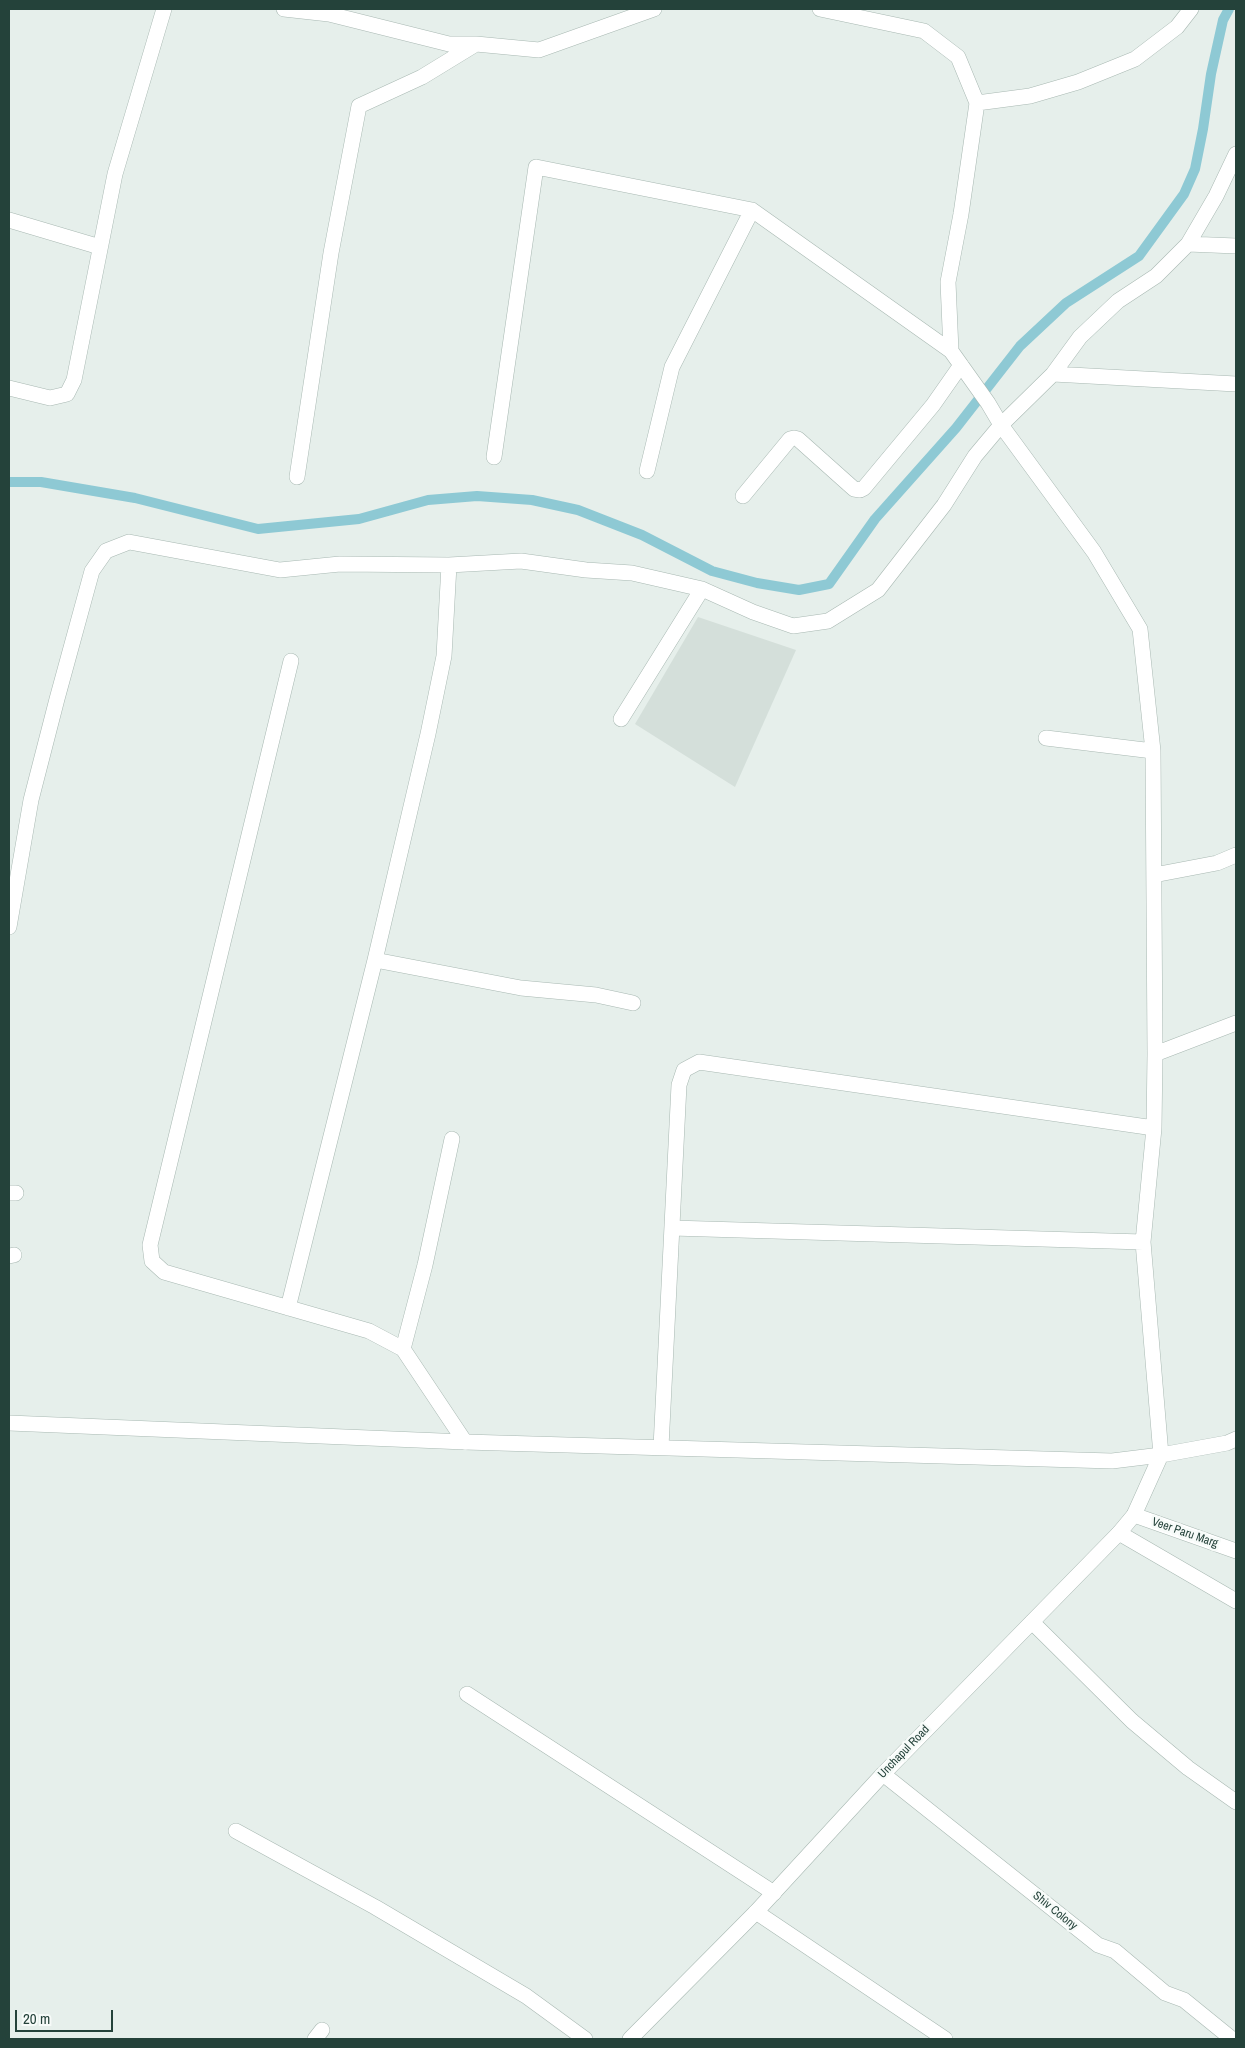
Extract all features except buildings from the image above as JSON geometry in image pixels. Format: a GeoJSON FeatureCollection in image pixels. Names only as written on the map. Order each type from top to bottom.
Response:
{"type":"FeatureCollection","features":[{"type":"Feature","properties":{"kind":"street"},"geometry":{"type":"LineString","coordinates":[[9,388],[50,398],[67,394],[74,380],[115,174],[164,9]]}},
{"type":"Feature","properties":{"kind":"street"},"geometry":{"type":"LineString","coordinates":[[284,9],[354,15],[449,44],[476,44],[539,50],[654,9]]}},
{"type":"Feature","properties":{"kind":"street"},"geometry":{"type":"LineString","coordinates":[[820,9],[924,31],[958,57],[977,103],[961,214],[948,282],[951,351]]}},
{"type":"Feature","properties":{"kind":"street"},"geometry":{"type":"LineString","coordinates":[[977,103],[1030,96],[1078,82],[1135,59],[1177,27],[1192,9]]}},
{"type":"Feature","properties":{"kind":"street"},"geometry":{"type":"LineString","coordinates":[[297,477],[331,253],[359,106],[422,77],[476,44]]}},
{"type":"Feature","properties":{"kind":"street"},"geometry":{"type":"LineString","coordinates":[[9,927],[31,800],[57,698],[92,571],[106,550],[129,542],[280,570],[340,564],[449,565],[521,561],[586,570],[632,573],[702,588],[753,612],[793,626],[828,621],[878,590],[944,505],[976,456],[1001,425],[1053,374],[1080,337],[1118,301],[1156,276],[1188,244],[1216,196],[1236,154]]}},
{"type":"Feature","properties":{"kind":"street"},"geometry":{"type":"LineString","coordinates":[[494,458],[536,166],[752,210],[951,351],[988,403],[1001,425],[1094,552],[1140,629],[1153,751],[1154,1128],[1143,1242],[1160,1454]]}},
{"type":"Feature","properties":{"kind":"street"},"geometry":{"type":"LineString","coordinates":[[647,471],[672,367],[752,210]]}},
{"type":"Feature","properties":{"kind":"street"},"geometry":{"type":"LineString","coordinates":[[9,220],[100,247]]}},
{"type":"Feature","properties":{"kind":"street"},"geometry":{"type":"LineString","coordinates":[[1188,244],[1236,246]]}},
{"type":"Feature","properties":{"kind":"street"},"geometry":{"type":"LineString","coordinates":[[743,496],[790,440],[794,438],[798,438],[854,489],[860,490],[864,488],[933,405],[961,365]]}},
{"type":"Feature","properties":{"kind":"street"},"geometry":{"type":"LineString","coordinates":[[1053,374],[1236,384]]}},
{"type":"Feature","properties":{"kind":"street"},"geometry":{"type":"LineString","coordinates":[[288,1308],[375,960],[428,734],[444,656],[449,565]]}},
{"type":"Feature","properties":{"kind":"street"},"geometry":{"type":"LineString","coordinates":[[621,719],[702,588]]}},
{"type":"Feature","properties":{"kind":"street"},"geometry":{"type":"LineString","coordinates":[[291,661],[150,1244],[152,1261],[164,1272],[369,1332],[403,1349],[465,1442]]}},
{"type":"Feature","properties":{"kind":"street"},"geometry":{"type":"LineString","coordinates":[[1046,738],[1153,751]]}},
{"type":"Feature","properties":{"kind":"street"},"geometry":{"type":"LineString","coordinates":[[1154,875],[1217,863],[1236,855]]}},
{"type":"Feature","properties":{"kind":"street"},"geometry":{"type":"LineString","coordinates":[[375,960],[521,988],[596,994],[633,1003]]}},
{"type":"Feature","properties":{"kind":"street"},"geometry":{"type":"LineString","coordinates":[[1155,1054],[1236,1022]]}},
{"type":"Feature","properties":{"kind":"street"},"geometry":{"type":"LineString","coordinates":[[661,1447],[679,1086],[684,1070],[699,1062],[1154,1128]]}},
{"type":"Feature","properties":{"kind":"street"},"geometry":{"type":"LineString","coordinates":[[403,1349],[425,1265],[452,1139]]}},
{"type":"Feature","properties":{"kind":"street"},"geometry":{"type":"LineString","coordinates":[[672,1228],[1143,1242]]}},
{"type":"Feature","properties":{"kind":"street"},"geometry":{"type":"LineString","coordinates":[[9,1423],[465,1442],[1112,1461],[1236,1439]]}},
{"type":"Feature","properties":{"kind":"street","name":"Unchapul Road"},"geometry":{"type":"LineString","coordinates":[[630,2039],[756,1912],[883,1774],[1119,1534],[1134,1515],[1160,1454]]}},
{"type":"Feature","properties":{"kind":"street","name":"Veer Paru Marg"},"geometry":{"type":"LineString","coordinates":[[1134,1515],[1236,1551]]}},
{"type":"Feature","properties":{"kind":"street"},"geometry":{"type":"LineString","coordinates":[[1119,1534],[1236,1601]]}},
{"type":"Feature","properties":{"kind":"street"},"geometry":{"type":"LineString","coordinates":[[1032,1622],[1132,1721],[1188,1768],[1236,1802]]}},
{"type":"Feature","properties":{"kind":"street"},"geometry":{"type":"LineString","coordinates":[[467,1694],[774,1893]]}},
{"type":"Feature","properties":{"kind":"street","name":"Shiv Colony"},"geometry":{"type":"LineString","coordinates":[[883,1774],[1098,1945],[1115,1951],[1165,1992],[1184,2000],[1232,2039]]}},
{"type":"Feature","properties":{"kind":"street"},"geometry":{"type":"LineString","coordinates":[[236,1831],[375,1907],[526,1996],[585,2039]]}},
{"type":"Feature","properties":{"kind":"street"},"geometry":{"type":"LineString","coordinates":[[756,1912],[945,2039]]}},
{"type":"Feature","properties":{"kind":"shaded area"},"geometry":{"type":"Polygon","coordinates":[[[698,617],[796,650],[735,787],[635,724],[698,617]]]}},
{"type":"Feature","properties":{"kind":"waterway"},"geometry":{"type":"LineString","coordinates":[[9,482],[41,482],[135,498],[258,529],[359,519],[428,500],[477,496],[532,500],[578,510],[642,535],[712,571],[757,583],[799,590],[829,584],[875,519],[956,428],[1020,346],[1066,303],[1139,256],[1184,194],[1195,169],[1211,74],[1223,20],[1229,9]]}}]}
